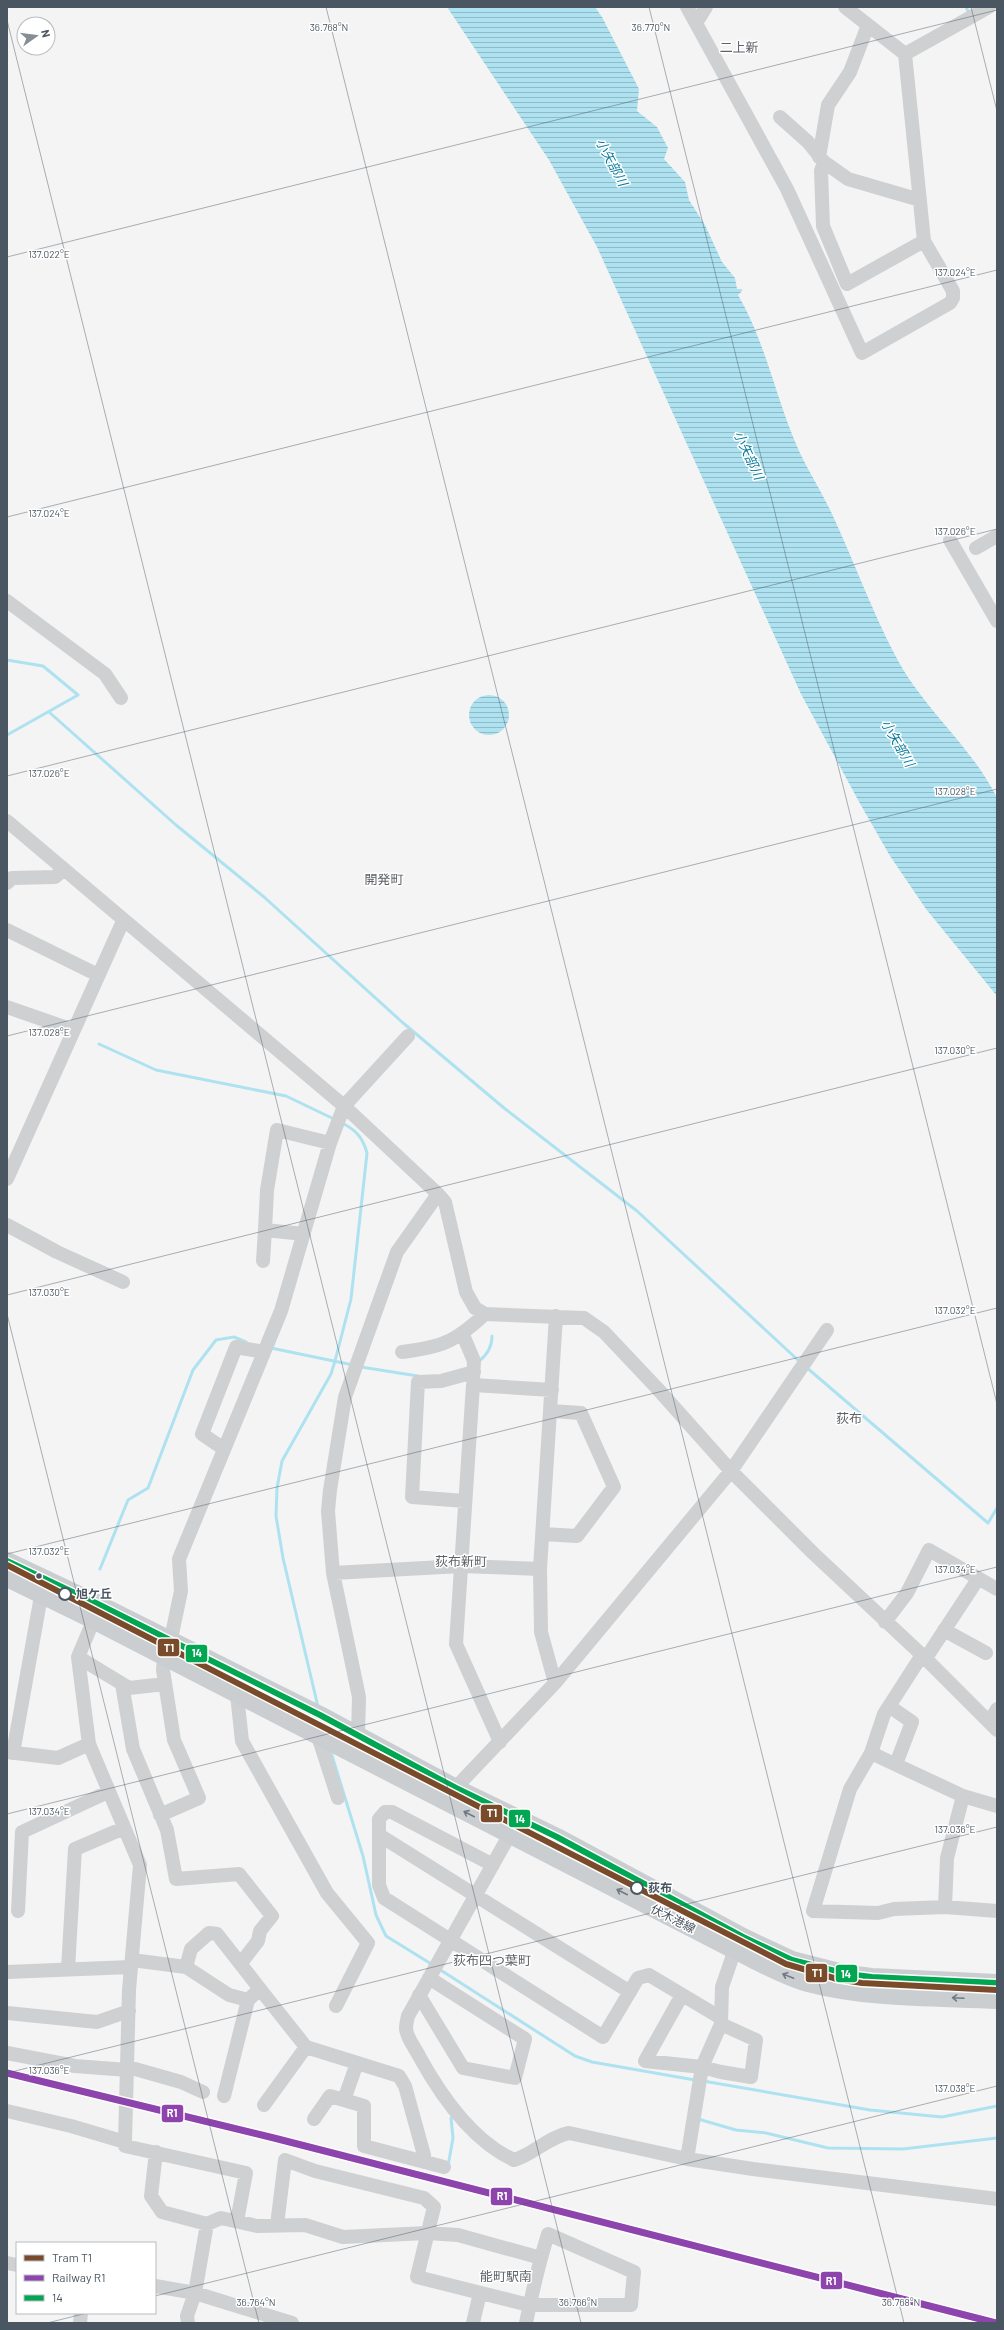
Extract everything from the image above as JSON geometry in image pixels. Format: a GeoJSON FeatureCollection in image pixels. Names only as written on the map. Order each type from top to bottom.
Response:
{"type":"FeatureCollection","features":[{"type":"Feature","properties":{"kind":"main road","name":"伏木港線"},"geometry":{"type":"LineString","coordinates":[[7,1561],[166,1649],[358,1735],[510,1834],[739,1944],[792,1960],[847,1974],[872,1977],[997,1983]]}},
{"type":"Feature","properties":{"kind":"main road","name":"伏木港線"},"geometry":{"type":"LineString","coordinates":[[7,1578],[41,1596],[97,1612]]}},
{"type":"Feature","properties":{"kind":"main road","name":"伏木港線"},"geometry":{"type":"LineString","coordinates":[[166,1649],[237,1695],[318,1736],[451,1795],[557,1837],[739,1944],[789,1976],[817,1985],[850,1992],[997,2000]]}},
{"type":"Feature","properties":{"kind":"street"},"geometry":{"type":"LineString","coordinates":[[687,7],[787,189],[862,353],[950,303],[953,298],[953,291],[924,241],[905,54],[845,7]]}},
{"type":"Feature","properties":{"kind":"street"},"geometry":{"type":"LineString","coordinates":[[696,23],[706,7]]}},
{"type":"Feature","properties":{"kind":"street"},"geometry":{"type":"LineString","coordinates":[[905,54],[989,7]]}},
{"type":"Feature","properties":{"kind":"street"},"geometry":{"type":"LineString","coordinates":[[868,25],[850,72],[828,105],[821,160],[823,226],[847,284],[924,241]]}},
{"type":"Feature","properties":{"kind":"street"},"geometry":{"type":"LineString","coordinates":[[780,117],[808,142],[821,160],[848,179],[920,200]]}},
{"type":"Feature","properties":{"kind":"street"},"geometry":{"type":"LineString","coordinates":[[976,548],[997,536]]}},
{"type":"Feature","properties":{"kind":"street"},"geometry":{"type":"LineString","coordinates":[[950,540],[997,621]]}},
{"type":"Feature","properties":{"kind":"street"},"geometry":{"type":"LineString","coordinates":[[7,600],[105,674],[121,698]]}},
{"type":"Feature","properties":{"kind":"street"},"geometry":{"type":"LineString","coordinates":[[7,821],[344,1106],[438,1194],[445,1202],[449,1213],[466,1292],[475,1308],[485,1314],[584,1318],[604,1332],[656,1387],[731,1471],[885,1622],[924,1656],[994,1726]]}},
{"type":"Feature","properties":{"kind":"street"},"geometry":{"type":"LineString","coordinates":[[9,880],[55,877],[64,869]]}},
{"type":"Feature","properties":{"kind":"street"},"geometry":{"type":"LineString","coordinates":[[7,1179],[12,1154],[73,1030],[124,921]]}},
{"type":"Feature","properties":{"kind":"street"},"geometry":{"type":"LineString","coordinates":[[7,930],[98,975]]}},
{"type":"Feature","properties":{"kind":"street"},"geometry":{"type":"LineString","coordinates":[[7,1007],[73,1030]]}},
{"type":"Feature","properties":{"kind":"street"},"geometry":{"type":"LineString","coordinates":[[160,1815],[199,1798],[174,1740],[164,1684],[166,1649],[181,1591],[179,1559],[281,1311],[330,1143],[344,1106],[408,1036]]}},
{"type":"Feature","properties":{"kind":"street"},"geometry":{"type":"LineString","coordinates":[[263,1261],[267,1190],[277,1130],[330,1143]]}},
{"type":"Feature","properties":{"kind":"street"},"geometry":{"type":"LineString","coordinates":[[358,1735],[359,1697],[333,1573],[328,1511],[346,1397],[397,1252],[438,1194]]}},
{"type":"Feature","properties":{"kind":"street"},"geometry":{"type":"LineString","coordinates":[[7,1225],[57,1252],[123,1282]]}},
{"type":"Feature","properties":{"kind":"street"},"geometry":{"type":"LineString","coordinates":[[265,1230],[304,1234]]}},
{"type":"Feature","properties":{"kind":"street"},"geometry":{"type":"LineString","coordinates":[[402,1352],[435,1348],[463,1335],[485,1314]]}},
{"type":"Feature","properties":{"kind":"street"},"geometry":{"type":"LineString","coordinates":[[555,1683],[541,1632],[540,1569],[556,1316]]}},
{"type":"Feature","properties":{"kind":"street"},"geometry":{"type":"LineString","coordinates":[[451,1795],[555,1683],[731,1471],[827,1330]]}},
{"type":"Feature","properties":{"kind":"street"},"geometry":{"type":"LineString","coordinates":[[463,1335],[474,1361],[456,1644],[500,1742]]}},
{"type":"Feature","properties":{"kind":"street"},"geometry":{"type":"LineString","coordinates":[[224,1449],[202,1434],[236,1346],[264,1352]]}},
{"type":"Feature","properties":{"kind":"street"},"geometry":{"type":"LineString","coordinates":[[465,1501],[412,1497],[418,1382],[473,1379],[552,1390]]}},
{"type":"Feature","properties":{"kind":"street"},"geometry":{"type":"LineString","coordinates":[[543,1534],[577,1536],[614,1487],[581,1413],[551,1411]]}},
{"type":"Feature","properties":{"kind":"street"},"geometry":{"type":"LineString","coordinates":[[885,1622],[907,1593],[929,1550],[997,1589]]}},
{"type":"Feature","properties":{"kind":"street"},"geometry":{"type":"LineString","coordinates":[[333,1573],[461,1566],[540,1569]]}},
{"type":"Feature","properties":{"kind":"street"},"geometry":{"type":"LineString","coordinates":[[978,1579],[944,1630],[884,1714],[871,1753],[850,1789],[813,1911],[878,1912],[894,1909],[946,1907],[997,1911]]}},
{"type":"Feature","properties":{"kind":"street"},"geometry":{"type":"LineString","coordinates":[[41,1596],[10,1753],[58,1758],[89,1744]]}},
{"type":"Feature","properties":{"kind":"street"},"geometry":{"type":"LineString","coordinates":[[7,2111],[71,2126],[125,2142],[129,2011],[140,1865],[89,1744],[78,1657],[97,1612]]}},
{"type":"Feature","properties":{"kind":"street"},"geometry":{"type":"LineString","coordinates":[[944,1630],[986,1653]]}},
{"type":"Feature","properties":{"kind":"street"},"geometry":{"type":"LineString","coordinates":[[78,1657],[129,1688],[164,1684]]}},
{"type":"Feature","properties":{"kind":"street"},"geometry":{"type":"LineString","coordinates":[[122,1684],[133,1749],[167,1830],[176,1878],[239,1874],[272,1916],[260,1931],[258,1941],[241,1963]]}},
{"type":"Feature","properties":{"kind":"street"},"geometry":{"type":"LineString","coordinates":[[237,1695],[242,1741],[327,1893],[368,1943],[336,2006]]}},
{"type":"Feature","properties":{"kind":"street"},"geometry":{"type":"LineString","coordinates":[[889,1706],[912,1722],[896,1764]]}},
{"type":"Feature","properties":{"kind":"street"},"geometry":{"type":"LineString","coordinates":[[994,1726],[997,1709]]}},
{"type":"Feature","properties":{"kind":"street"},"geometry":{"type":"LineString","coordinates":[[318,1736],[338,1798]]}},
{"type":"Feature","properties":{"kind":"street"},"geometry":{"type":"LineString","coordinates":[[871,1753],[963,1796],[997,1806]]}},
{"type":"Feature","properties":{"kind":"street"},"geometry":{"type":"LineString","coordinates":[[18,1911],[13,1875],[22,1832],[108,1792]]}},
{"type":"Feature","properties":{"kind":"street"},"geometry":{"type":"LineString","coordinates":[[946,1907],[947,1858],[963,1796]]}},
{"type":"Feature","properties":{"kind":"street"},"geometry":{"type":"LineString","coordinates":[[493,1865],[392,1812],[385,1812],[379,1819],[379,1885],[384,1898],[603,2038],[638,1978],[649,1975],[682,1994],[721,2021],[756,2040],[751,2077],[702,2067],[645,2061],[682,1994]]}},
{"type":"Feature","properties":{"kind":"street"},"geometry":{"type":"LineString","coordinates":[[68,1969],[75,1849],[124,1828]]}},
{"type":"Feature","properties":{"kind":"street"},"geometry":{"type":"LineString","coordinates":[[510,1834],[419,1995],[408,2016],[406,2029],[434,2083],[474,2131],[504,2156],[514,2160],[523,2157],[557,2135],[569,2133],[687,2159],[753,2170],[997,2200]]}},
{"type":"Feature","properties":{"kind":"street"},"geometry":{"type":"LineString","coordinates":[[379,1835],[630,1992]]}},
{"type":"Feature","properties":{"kind":"street"},"geometry":{"type":"LineString","coordinates":[[186,1966],[191,1949],[209,1933],[217,1934],[306,2047],[400,2076],[406,2086],[424,2155],[424,2162]]}},
{"type":"Feature","properties":{"kind":"street"},"geometry":{"type":"LineString","coordinates":[[687,2159],[702,2067],[721,2021],[722,1987],[739,1944]]}},
{"type":"Feature","properties":{"kind":"street"},"geometry":{"type":"LineString","coordinates":[[7,1972],[68,1969],[132,1963],[186,1966],[229,1995],[248,2000]]}},
{"type":"Feature","properties":{"kind":"street"},"geometry":{"type":"LineString","coordinates":[[419,1995],[463,2068],[515,2078],[525,2039],[429,1978]]}},
{"type":"Feature","properties":{"kind":"street"},"geometry":{"type":"LineString","coordinates":[[224,2096],[248,2000],[260,1989]]}},
{"type":"Feature","properties":{"kind":"street"},"geometry":{"type":"LineString","coordinates":[[7,2014],[97,2022],[129,2011]]}},
{"type":"Feature","properties":{"kind":"street"},"geometry":{"type":"LineString","coordinates":[[264,2105],[306,2047]]}},
{"type":"Feature","properties":{"kind":"street"},"geometry":{"type":"LineString","coordinates":[[7,2053],[75,2066],[128,2069],[181,2082],[203,2092]]}},
{"type":"Feature","properties":{"kind":"street"},"geometry":{"type":"LineString","coordinates":[[344,2100],[357,2063]]}},
{"type":"Feature","properties":{"kind":"street"},"geometry":{"type":"LineString","coordinates":[[314,2119],[330,2096],[364,2106],[364,2146],[444,2167]]}},
{"type":"Feature","properties":{"kind":"street"},"geometry":{"type":"LineString","coordinates":[[125,2146],[246,2173],[237,2221]]}},
{"type":"Feature","properties":{"kind":"street"},"geometry":{"type":"LineString","coordinates":[[156,2152],[151,2196],[162,2212],[207,2224],[221,2218],[257,2226],[305,2225],[343,2237],[427,2233],[458,2235],[541,2258]]}},
{"type":"Feature","properties":{"kind":"street"},"geometry":{"type":"LineString","coordinates":[[277,2225],[285,2160],[315,2171],[424,2198],[434,2207],[417,2277],[529,2305],[631,2305],[634,2272],[548,2234],[529,2305],[526,2323]]}},
{"type":"Feature","properties":{"kind":"street"},"geometry":{"type":"LineString","coordinates":[[188,2323],[187,2316],[195,2293],[207,2224]]}},
{"type":"Feature","properties":{"kind":"street"},"geometry":{"type":"LineString","coordinates":[[156,2286],[195,2293],[292,2323]]}},
{"type":"Feature","properties":{"kind":"street"},"geometry":{"type":"LineString","coordinates":[[473,2323],[480,2293]]}},
{"type":"Feature","properties":{"kind":"water","name":"小矢部川"},"geometry":{"type":"Polygon","coordinates":[[[447,7],[595,7],[602,17],[639,89],[637,111],[657,127],[668,148],[664,159],[685,182],[689,200],[705,225],[722,262],[735,278],[737,289],[742,289],[738,295],[756,331],[796,444],[832,514],[878,620],[895,655],[906,674],[932,710],[974,761],[997,798],[997,996],[926,909],[890,856],[858,800],[801,694],[597,247],[549,160],[447,7]]]}},
{"type":"Feature","properties":{"kind":"water"},"geometry":{"type":"Polygon","coordinates":[[[489,695],[503,701],[509,715],[503,729],[489,735],[475,729],[469,715],[475,701],[489,695]]]}},
{"type":"Feature","properties":{"kind":"waterway"},"geometry":{"type":"LineString","coordinates":[[966,7],[968,11]]}},
{"type":"Feature","properties":{"kind":"waterway"},"geometry":{"type":"LineString","coordinates":[[7,660],[43,666],[78,695],[7,735]]}},
{"type":"Feature","properties":{"kind":"waterway"},"geometry":{"type":"LineString","coordinates":[[49,712],[176,825],[264,897],[402,1022],[504,1108],[637,1211],[800,1362]]}},
{"type":"Feature","properties":{"kind":"waterway"},"geometry":{"type":"LineString","coordinates":[[99,1044],[156,1070],[286,1096],[336,1120]]}},
{"type":"Feature","properties":{"kind":"waterway"},"geometry":{"type":"LineString","coordinates":[[318,1707],[283,1558],[276,1516],[277,1488],[282,1461],[331,1374],[351,1299],[367,1153],[358,1135],[342,1123]]}},
{"type":"Feature","properties":{"kind":"waterway"},"geometry":{"type":"LineString","coordinates":[[479,1361],[488,1350],[492,1336]]}},
{"type":"Feature","properties":{"kind":"waterway"},"geometry":{"type":"LineString","coordinates":[[100,1569],[128,1500],[148,1488],[193,1370],[216,1340],[234,1337],[246,1342]]}},
{"type":"Feature","properties":{"kind":"waterway"},"geometry":{"type":"LineString","coordinates":[[271,1348],[353,1365]]}},
{"type":"Feature","properties":{"kind":"waterway"},"geometry":{"type":"LineString","coordinates":[[361,1367],[418,1376]]}},
{"type":"Feature","properties":{"kind":"waterway"},"geometry":{"type":"LineString","coordinates":[[806,1367],[988,1523],[997,1508]]}},
{"type":"Feature","properties":{"kind":"waterway"},"geometry":{"type":"LineString","coordinates":[[330,1749],[363,1856],[376,1915],[386,1936],[433,1965]]}},
{"type":"Feature","properties":{"kind":"waterway"},"geometry":{"type":"LineString","coordinates":[[439,1969],[575,2056],[592,2062],[695,2080]]}},
{"type":"Feature","properties":{"kind":"waterway"},"geometry":{"type":"LineString","coordinates":[[703,2081],[870,2110],[942,2117],[997,2106]]}},
{"type":"Feature","properties":{"kind":"waterway"},"geometry":{"type":"LineString","coordinates":[[448,2166],[453,2138],[451,2118]]}},
{"type":"Feature","properties":{"kind":"waterway"},"geometry":{"type":"LineString","coordinates":[[698,2119],[736,2130],[766,2133],[828,2148],[903,2149],[997,2138]]}},
{"type":"Feature","properties":{"kind":"tram line"},"geometry":{"type":"LineString","coordinates":[[7,1565],[786,1964],[837,1979],[862,1983],[997,1990]]}},
{"type":"Feature","properties":{"kind":"tram line","name":"T1"},"geometry":{"type":"LineString","coordinates":[[7,1565],[786,1964],[837,1979],[862,1983],[997,1990]]}},
{"type":"Feature","properties":{"kind":"rail line","name":"R1"},"geometry":{"type":"LineString","coordinates":[[7,2073],[274,2138],[996,2323]]}},
{"type":"Feature","properties":{"kind":"transit line","name":"14"},"geometry":{"type":"LineString","coordinates":[[7,1561],[100,1605],[320,1715],[456,1788],[557,1837],[743,1937],[792,1960],[847,1974],[872,1977],[997,1983]]}},
{"type":"Feature","properties":{"kind":"place","name":"旭ケ丘"},"geometry":{"type":"Point","coordinates":[65,1594]}},
{"type":"Feature","properties":{"kind":"place","name":"荻布"},"geometry":{"type":"Point","coordinates":[637,1888]}},
{"type":"Feature","properties":{"kind":"district","name":"二上新"},"geometry":{"type":"Point","coordinates":[739,47]}},
{"type":"Feature","properties":{"kind":"district","name":"開発町"},"geometry":{"type":"Point","coordinates":[384,879]}},
{"type":"Feature","properties":{"kind":"district","name":"荻布"},"geometry":{"type":"Point","coordinates":[849,1418]}},
{"type":"Feature","properties":{"kind":"district","name":"荻布新町"},"geometry":{"type":"Point","coordinates":[461,1561]}},
{"type":"Feature","properties":{"kind":"district","name":"荻布四つ葉町"},"geometry":{"type":"Point","coordinates":[492,1960]}},
{"type":"Feature","properties":{"kind":"district","name":"能町駅南"},"geometry":{"type":"Point","coordinates":[506,2276]}}]}
